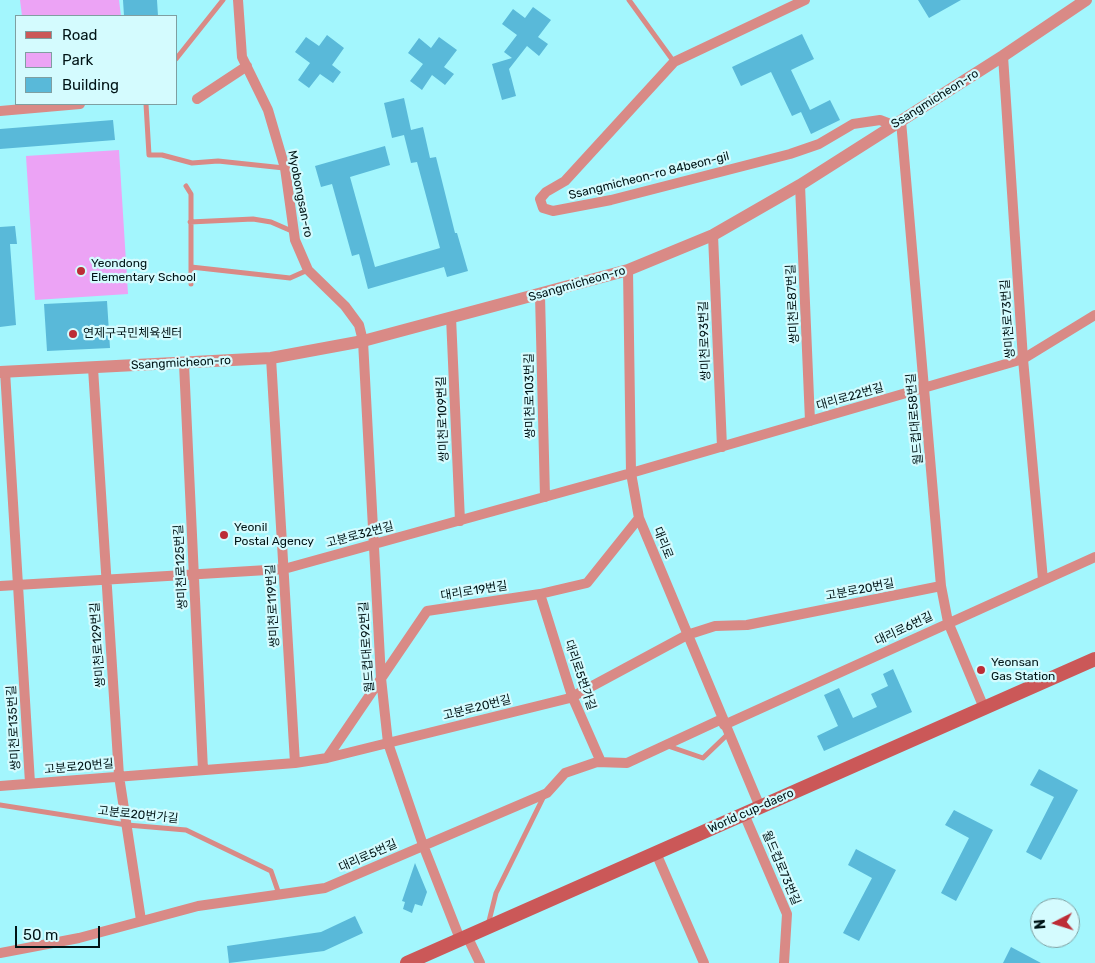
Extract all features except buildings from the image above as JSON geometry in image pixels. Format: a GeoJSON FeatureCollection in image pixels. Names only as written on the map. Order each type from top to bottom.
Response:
{"type":"FeatureCollection","features":[{"type":"Feature","properties":{"kind":"main road","name":"World cup-daero"},"geometry":{"type":"LineString","coordinates":[[407,963],[1095,659]]}},
{"type":"Feature","properties":{"kind":"street","name":"Myobongsan-ro"},"geometry":{"type":"LineString","coordinates":[[238,0],[242,57],[268,110],[285,168],[294,233],[308,270],[345,306],[359,325],[363,340]]}},
{"type":"Feature","properties":{"kind":"street","name":"Ssangmicheon-ro 84beon-gil"},"geometry":{"type":"LineString","coordinates":[[805,0],[674,62],[565,181],[546,192],[540,199],[543,208],[552,211],[611,200],[790,154],[818,144],[853,124],[880,120],[897,123]]}},
{"type":"Feature","properties":{"kind":"street","name":"Ssangmicheon-ro"},"geometry":{"type":"LineString","coordinates":[[3,371],[184,364],[272,358],[363,340],[540,295],[628,270],[714,235],[800,185],[1003,56],[1086,0]]}},
{"type":"Feature","properties":{"kind":"street","name":"쌍미천로73번길"},"geometry":{"type":"LineString","coordinates":[[1003,56],[1023,359],[1043,580]]}},
{"type":"Feature","properties":{"kind":"street"},"geometry":{"type":"LineString","coordinates":[[198,98],[246,66]]}},
{"type":"Feature","properties":{"kind":"street"},"geometry":{"type":"LineString","coordinates":[[0,111],[69,105]]}},
{"type":"Feature","properties":{"kind":"street","name":"월드컵대로58번길"},"geometry":{"type":"LineString","coordinates":[[897,123],[925,388],[942,586],[948,622],[984,708]]}},
{"type":"Feature","properties":{"kind":"street","name":"쌍미천로87번길"},"geometry":{"type":"LineString","coordinates":[[800,185],[810,421]]}},
{"type":"Feature","properties":{"kind":"street","name":"쌍미천로93번길"},"geometry":{"type":"LineString","coordinates":[[714,235],[722,447]]}},
{"type":"Feature","properties":{"kind":"street","name":"대리로"},"geometry":{"type":"LineString","coordinates":[[628,270],[631,473],[639,518],[760,807]]}},
{"type":"Feature","properties":{"kind":"street","name":"쌍미천로103번길"},"geometry":{"type":"LineString","coordinates":[[540,295],[545,497]]}},
{"type":"Feature","properties":{"kind":"street","name":"대리로22번길"},"geometry":{"type":"LineString","coordinates":[[631,473],[1023,359],[1095,315]]}},
{"type":"Feature","properties":{"kind":"street","name":"쌍미천로109번길"},"geometry":{"type":"LineString","coordinates":[[451,317],[460,521]]}},
{"type":"Feature","properties":{"kind":"street","name":"월드컵대로92번길"},"geometry":{"type":"LineString","coordinates":[[363,340],[380,678],[388,743],[423,845],[464,938],[480,963]]}},
{"type":"Feature","properties":{"kind":"street","name":"쌍미천로119번길"},"geometry":{"type":"LineString","coordinates":[[272,358],[295,763]]}},
{"type":"Feature","properties":{"kind":"street","name":"쌍미천로125번길"},"geometry":{"type":"LineString","coordinates":[[184,364],[203,770]]}},
{"type":"Feature","properties":{"kind":"street","name":"쌍미천로129번길"},"geometry":{"type":"LineString","coordinates":[[93,368],[119,776],[141,920]]}},
{"type":"Feature","properties":{"kind":"street","name":"쌍미천로135번길"},"geometry":{"type":"LineString","coordinates":[[3,371],[30,783]]}},
{"type":"Feature","properties":{"kind":"street","name":"고분로32번길"},"geometry":{"type":"LineString","coordinates":[[0,586],[194,576],[284,569],[631,473]]}},
{"type":"Feature","properties":{"kind":"street","name":"대리로19번길"},"geometry":{"type":"LineString","coordinates":[[327,758],[427,611],[540,594],[587,583],[639,518]]}},
{"type":"Feature","properties":{"kind":"street","name":"대리로6번길"},"geometry":{"type":"LineString","coordinates":[[725,726],[948,622],[1095,557]]}},
{"type":"Feature","properties":{"kind":"street","name":"고분로20번길"},"geometry":{"type":"LineString","coordinates":[[0,786],[295,763],[327,758],[572,696],[687,635],[715,626],[747,624],[942,586]]}},
{"type":"Feature","properties":{"kind":"street","name":"대리로5번가길"},"geometry":{"type":"LineString","coordinates":[[540,594],[572,696],[600,762]]}},
{"type":"Feature","properties":{"kind":"street","name":"대리로5번길"},"geometry":{"type":"LineString","coordinates":[[0,953],[80,938],[198,906],[324,888],[546,794],[565,773],[600,762],[627,763],[667,745],[725,726]]}},
{"type":"Feature","properties":{"kind":"street","name":"월드컵로73번길"},"geometry":{"type":"LineString","coordinates":[[744,814],[788,914],[784,963]]}},
{"type":"Feature","properties":{"kind":"street"},"geometry":{"type":"LineString","coordinates":[[656,853],[704,963]]}},
{"type":"Feature","properties":{"kind":"lane"},"geometry":{"type":"LineString","coordinates":[[178,56],[223,0]]}},
{"type":"Feature","properties":{"kind":"lane"},"geometry":{"type":"LineString","coordinates":[[629,0],[674,62]]}},
{"type":"Feature","properties":{"kind":"lane"},"geometry":{"type":"LineString","coordinates":[[146,105],[149,155],[162,155],[192,163],[218,161],[285,168]]}},
{"type":"Feature","properties":{"kind":"lane"},"geometry":{"type":"LineString","coordinates":[[186,186],[191,194],[191,284]]}},
{"type":"Feature","properties":{"kind":"lane"},"geometry":{"type":"LineString","coordinates":[[190,222],[253,219],[271,222],[294,233]]}},
{"type":"Feature","properties":{"kind":"lane"},"geometry":{"type":"LineString","coordinates":[[191,267],[290,278],[308,270]]}},
{"type":"Feature","properties":{"kind":"lane"},"geometry":{"type":"LineString","coordinates":[[667,745],[703,758],[725,726]]}},
{"type":"Feature","properties":{"kind":"lane"},"geometry":{"type":"LineString","coordinates":[[487,928],[496,893],[546,794]]}},
{"type":"Feature","properties":{"kind":"lane","name":"고분로20번가길"},"geometry":{"type":"LineString","coordinates":[[0,805],[127,825],[186,830],[271,871],[279,894]]}},
{"type":"Feature","properties":{"kind":"green space"},"geometry":{"type":"Polygon","coordinates":[[[20,0],[119,0],[121,15],[22,15],[20,0]]]}},
{"type":"Feature","properties":{"kind":"green space"},"geometry":{"type":"Polygon","coordinates":[[[119,150],[128,294],[35,300],[26,156],[119,150]]]}},
{"type":"Feature","properties":{"kind":"place","name":"Yeondong Elementary School"},"geometry":{"type":"Point","coordinates":[81,271]}},
{"type":"Feature","properties":{"kind":"place","name":"연제구국민체육센터"},"geometry":{"type":"Point","coordinates":[73,334]}},
{"type":"Feature","properties":{"kind":"place","name":"Yeonil Postal Agency"},"geometry":{"type":"Point","coordinates":[224,535]}},
{"type":"Feature","properties":{"kind":"place","name":"Yeonsan Gas Station"},"geometry":{"type":"Point","coordinates":[981,670]}}]}
